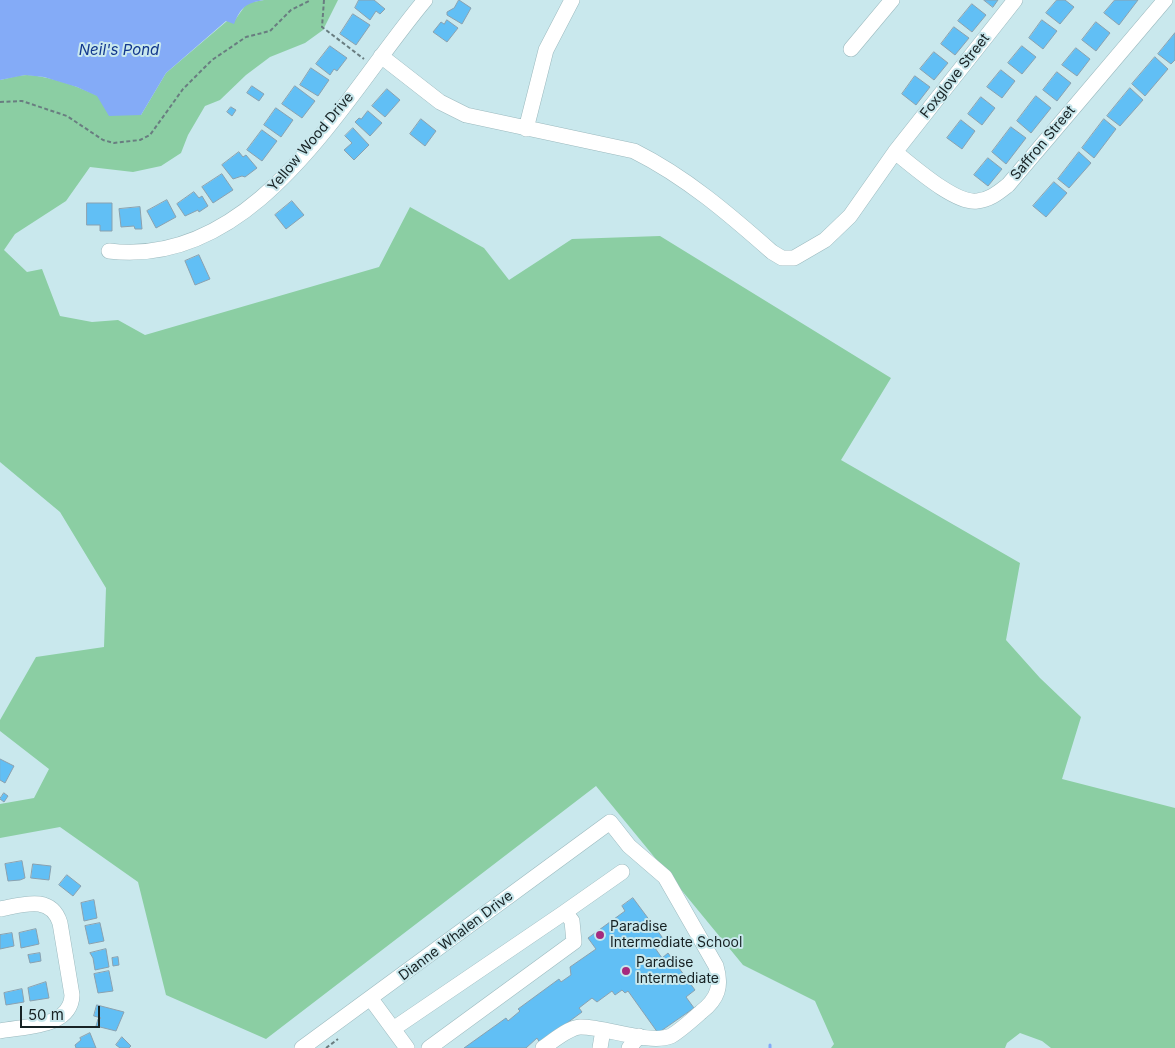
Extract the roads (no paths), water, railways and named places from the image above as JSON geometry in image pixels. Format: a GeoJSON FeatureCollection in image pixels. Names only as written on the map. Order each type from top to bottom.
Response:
{"type":"FeatureCollection","features":[{"type":"Feature","properties":{"kind":"street","name":"Yellow Wood Drive"},"geometry":{"type":"LineString","coordinates":[[108,251],[141,252],[183,243],[213,231],[243,214],[292,169],[424,0]]}},
{"type":"Feature","properties":{"kind":"street"},"geometry":{"type":"LineString","coordinates":[[526,129],[546,50],[572,0]]}},
{"type":"Feature","properties":{"kind":"street"},"geometry":{"type":"LineString","coordinates":[[851,48],[892,0]]}},
{"type":"Feature","properties":{"kind":"street","name":"Foxglove Street"},"geometry":{"type":"LineString","coordinates":[[378,61],[456,111],[476,118],[634,152],[658,163],[708,197],[772,252],[782,258],[794,258],[824,240],[850,216],[895,152],[1014,0]]}},
{"type":"Feature","properties":{"kind":"street","name":"Saffron Street"},"geometry":{"type":"LineString","coordinates":[[895,152],[961,200],[977,202],[993,196],[1008,185],[1165,0]]}},
{"type":"Feature","properties":{"kind":"street","name":"Dianne Whalen Drive"},"geometry":{"type":"LineString","coordinates":[[302,1048],[610,822],[629,846],[664,877],[716,966],[720,980],[719,988],[709,1005],[662,1042]]}},
{"type":"Feature","properties":{"kind":"street"},"geometry":{"type":"LineString","coordinates":[[371,999],[396,1041],[564,912],[622,872]]}},
{"type":"Feature","properties":{"kind":"street"},"geometry":{"type":"LineString","coordinates":[[0,909],[36,903],[47,906],[56,914],[60,923],[72,995],[71,1006],[58,1019],[0,1031]]}},
{"type":"Feature","properties":{"kind":"street"},"geometry":{"type":"LineString","coordinates":[[429,1048],[574,942],[572,921],[564,912]]}},
{"type":"Feature","properties":{"kind":"street"},"geometry":{"type":"LineString","coordinates":[[550,1046],[578,1027],[639,1036],[662,1042]]}},
{"type":"Feature","properties":{"kind":"street"},"geometry":{"type":"LineString","coordinates":[[600,1048],[603,1030]]}},
{"type":"Feature","properties":{"kind":"street"},"geometry":{"type":"LineString","coordinates":[[629,1048],[639,1036]]}},
{"type":"Feature","properties":{"kind":"water","name":"Neil's Pond"},"geometry":{"type":"Polygon","coordinates":[[[0,0],[264,0],[248,4],[239,13],[234,24],[226,21],[166,73],[141,115],[109,116],[97,96],[77,87],[44,77],[25,75],[0,80],[0,0]]]}},
{"type":"Feature","properties":{"kind":"place","name":"Paradise Intermediate School"},"geometry":{"type":"Point","coordinates":[600,935]}},
{"type":"Feature","properties":{"kind":"place","name":"Paradise Intermediate"},"geometry":{"type":"Point","coordinates":[626,971]}}]}
